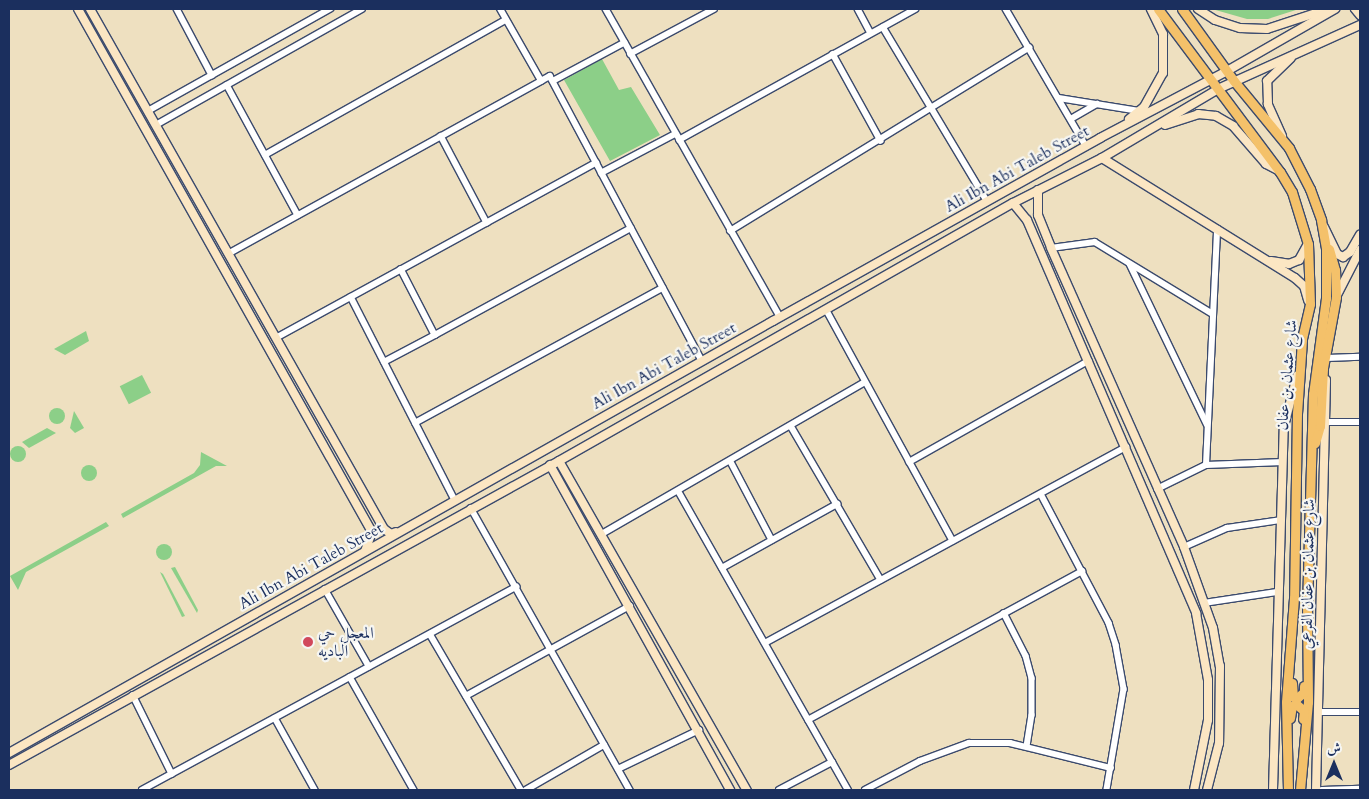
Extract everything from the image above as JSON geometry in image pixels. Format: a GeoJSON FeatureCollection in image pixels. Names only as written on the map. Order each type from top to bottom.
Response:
{"type":"FeatureCollection","features":[{"type":"Feature","properties":{"kind":"main road","name":"شارع عثمان بن عفان"},"geometry":{"type":"LineString","coordinates":[[1158,9],[1280,172],[1292,192],[1308,244],[1310,304],[1300,362],[1294,598],[1286,702],[1288,790]]}},
{"type":"Feature","properties":{"kind":"main road","name":"شارع عثمان بن عفان"},"geometry":{"type":"LineString","coordinates":[[1182,9],[1234,81],[1289,148],[1310,189],[1321,220],[1326,249],[1326,298],[1315,366],[1307,602],[1308,702],[1301,788]]}},
{"type":"Feature","properties":{"kind":"main road"},"geometry":{"type":"LineString","coordinates":[[1311,455],[1320,426],[1336,296],[1335,270],[1321,220]]}},
{"type":"Feature","properties":{"kind":"main road"},"geometry":{"type":"LineString","coordinates":[[1294,598],[1291,690],[1297,698],[1304,692],[1307,602]]}},
{"type":"Feature","properties":{"kind":"main road"},"geometry":{"type":"LineString","coordinates":[[1288,790],[1290,713],[1296,704],[1304,711],[1301,788]]}},
{"type":"Feature","properties":{"kind":"street"},"geometry":{"type":"LineString","coordinates":[[78,9],[372,532],[365,551]]}},
{"type":"Feature","properties":{"kind":"street"},"geometry":{"type":"LineString","coordinates":[[90,9],[384,529],[391,534],[400,531]]}},
{"type":"Feature","properties":{"kind":"street"},"geometry":{"type":"LineString","coordinates":[[177,9],[212,76]]}},
{"type":"Feature","properties":{"kind":"street"},"geometry":{"type":"LineString","coordinates":[[148,112],[330,9]]}},
{"type":"Feature","properties":{"kind":"street"},"geometry":{"type":"LineString","coordinates":[[156,125],[362,9]]}},
{"type":"Feature","properties":{"kind":"street"},"geometry":{"type":"LineString","coordinates":[[500,9],[540,81]]}},
{"type":"Feature","properties":{"kind":"street"},"geometry":{"type":"LineString","coordinates":[[606,9],[780,317]]}},
{"type":"Feature","properties":{"kind":"street"},"geometry":{"type":"LineString","coordinates":[[630,54],[714,9]]}},
{"type":"Feature","properties":{"kind":"street"},"geometry":{"type":"LineString","coordinates":[[858,9],[871,33]]}},
{"type":"Feature","properties":{"kind":"street"},"geometry":{"type":"LineString","coordinates":[[679,140],[915,9]]}},
{"type":"Feature","properties":{"kind":"street"},"geometry":{"type":"LineString","coordinates":[[1006,9],[1086,146]]}},
{"type":"Feature","properties":{"kind":"street"},"geometry":{"type":"LineString","coordinates":[[1116,129],[1139,111],[1155,89],[1163,73],[1166,54],[1163,34],[1151,9]]}},
{"type":"Feature","properties":{"kind":"street"},"geometry":{"type":"LineString","coordinates":[[1198,9],[1215,20],[1240,28],[1267,29],[1297,21],[1327,9]]}},
{"type":"Feature","properties":{"kind":"street","name":"Ali Ibn Abi Taleb Street"},"geometry":{"type":"LineString","coordinates":[[9,753],[780,317],[1116,129],[1211,80],[1335,9]]}},
{"type":"Feature","properties":{"kind":"street"},"geometry":{"type":"LineString","coordinates":[[1355,9],[1360,15]]}},
{"type":"Feature","properties":{"kind":"street"},"geometry":{"type":"LineString","coordinates":[[265,154],[506,20]]}},
{"type":"Feature","properties":{"kind":"street"},"geometry":{"type":"LineString","coordinates":[[1140,135],[1234,81],[1308,46],[1360,26]]}},
{"type":"Feature","properties":{"kind":"street"},"geometry":{"type":"LineString","coordinates":[[883,27],[930,110],[987,201]]}},
{"type":"Feature","properties":{"kind":"street"},"geometry":{"type":"LineString","coordinates":[[553,82],[624,43]]}},
{"type":"Feature","properties":{"kind":"street"},"geometry":{"type":"LineString","coordinates":[[1289,148],[1269,109],[1267,81],[1286,61],[1308,46]]}},
{"type":"Feature","properties":{"kind":"street"},"geometry":{"type":"LineString","coordinates":[[730,231],[881,141],[1029,48]]}},
{"type":"Feature","properties":{"kind":"street"},"geometry":{"type":"LineString","coordinates":[[833,54],[881,141]]}},
{"type":"Feature","properties":{"kind":"street"},"geometry":{"type":"LineString","coordinates":[[228,254],[550,76],[702,361]]}},
{"type":"Feature","properties":{"kind":"street"},"geometry":{"type":"LineString","coordinates":[[227,85],[298,215]]}},
{"type":"Feature","properties":{"kind":"street"},"geometry":{"type":"LineString","coordinates":[[1058,98],[1139,111]]}},
{"type":"Feature","properties":{"kind":"street"},"geometry":{"type":"LineString","coordinates":[[1071,119],[1097,104]]}},
{"type":"Feature","properties":{"kind":"street"},"geometry":{"type":"LineString","coordinates":[[1140,135],[1198,114],[1216,116],[1233,126],[1266,164],[1280,172]]}},
{"type":"Feature","properties":{"kind":"street"},"geometry":{"type":"LineString","coordinates":[[601,173],[675,134]]}},
{"type":"Feature","properties":{"kind":"street","name":"Ali Ibn Abi Taleb Street"},"geometry":{"type":"LineString","coordinates":[[9,765],[559,461],[1013,203],[1102,158],[1140,135]]}},
{"type":"Feature","properties":{"kind":"street"},"geometry":{"type":"LineString","coordinates":[[441,136],[486,223]]}},
{"type":"Feature","properties":{"kind":"street"},"geometry":{"type":"LineString","coordinates":[[1102,158],[1258,257],[1295,278],[1304,286],[1310,304]]}},
{"type":"Feature","properties":{"kind":"street"},"geometry":{"type":"LineString","coordinates":[[276,338],[596,163]]}},
{"type":"Feature","properties":{"kind":"street"},"geometry":{"type":"LineString","coordinates":[[1038,190],[1038,215],[1051,248],[1184,547],[1213,628],[1220,666],[1219,742],[1207,790]]}},
{"type":"Feature","properties":{"kind":"street"},"geometry":{"type":"LineString","coordinates":[[1013,203],[1027,220],[1196,613],[1208,680],[1208,720],[1194,790]]}},
{"type":"Feature","properties":{"kind":"street"},"geometry":{"type":"LineString","coordinates":[[1027,220],[1032,214],[1038,215]]}},
{"type":"Feature","properties":{"kind":"street"},"geometry":{"type":"LineString","coordinates":[[1321,220],[1337,254],[1342,257],[1350,252],[1360,235]]}},
{"type":"Feature","properties":{"kind":"street"},"geometry":{"type":"LineString","coordinates":[[384,362],[631,228]]}},
{"type":"Feature","properties":{"kind":"street"},"geometry":{"type":"LineString","coordinates":[[1206,465],[1216,229]]}},
{"type":"Feature","properties":{"kind":"street"},"geometry":{"type":"LineString","coordinates":[[1051,248],[1095,242],[1213,314]]}},
{"type":"Feature","properties":{"kind":"street"},"geometry":{"type":"LineString","coordinates":[[1258,257],[1289,264],[1299,260],[1308,244]]}},
{"type":"Feature","properties":{"kind":"street"},"geometry":{"type":"LineString","coordinates":[[1336,296],[1360,250]]}},
{"type":"Feature","properties":{"kind":"street"},"geometry":{"type":"LineString","coordinates":[[1130,264],[1208,427]]}},
{"type":"Feature","properties":{"kind":"street"},"geometry":{"type":"LineString","coordinates":[[401,270],[435,335]]}},
{"type":"Feature","properties":{"kind":"street"},"geometry":{"type":"LineString","coordinates":[[415,423],[663,288]]}},
{"type":"Feature","properties":{"kind":"street"},"geometry":{"type":"LineString","coordinates":[[350,297],[455,500]]}},
{"type":"Feature","properties":{"kind":"street"},"geometry":{"type":"LineString","coordinates":[[826,308],[864,383],[953,542]]}},
{"type":"Feature","properties":{"kind":"street"},"geometry":{"type":"LineString","coordinates":[[1327,358],[1360,357]]}},
{"type":"Feature","properties":{"kind":"street","name":"شارع عثمان بن عفان الفرعي"},"geometry":{"type":"LineString","coordinates":[[1316,790],[1327,358]]}},
{"type":"Feature","properties":{"kind":"street"},"geometry":{"type":"LineString","coordinates":[[909,462],[1088,361]]}},
{"type":"Feature","properties":{"kind":"street","name":"شارع عثمان بن عفان الفرعي"},"geometry":{"type":"LineString","coordinates":[[1273,790],[1284,426],[1300,362]]}},
{"type":"Feature","properties":{"kind":"street"},"geometry":{"type":"LineString","coordinates":[[602,534],[679,492],[864,383]]}},
{"type":"Feature","properties":{"kind":"street"},"geometry":{"type":"LineString","coordinates":[[1326,422],[1360,422]]}},
{"type":"Feature","properties":{"kind":"street"},"geometry":{"type":"LineString","coordinates":[[791,426],[881,580]]}},
{"type":"Feature","properties":{"kind":"street"},"geometry":{"type":"LineString","coordinates":[[765,643],[1126,447]]}},
{"type":"Feature","properties":{"kind":"street"},"geometry":{"type":"LineString","coordinates":[[559,461],[747,790]]}},
{"type":"Feature","properties":{"kind":"street"},"geometry":{"type":"LineString","coordinates":[[731,462],[772,540]]}},
{"type":"Feature","properties":{"kind":"street"},"geometry":{"type":"LineString","coordinates":[[1157,489],[1206,465],[1282,462]]}},
{"type":"Feature","properties":{"kind":"street"},"geometry":{"type":"LineString","coordinates":[[550,465],[699,730],[730,790]]}},
{"type":"Feature","properties":{"kind":"street"},"geometry":{"type":"LineString","coordinates":[[679,492],[848,790]]}},
{"type":"Feature","properties":{"kind":"street"},"geometry":{"type":"LineString","coordinates":[[1041,494],[1109,623],[1124,689],[1107,790]]}},
{"type":"Feature","properties":{"kind":"street"},"geometry":{"type":"LineString","coordinates":[[722,568],[837,504]]}},
{"type":"Feature","properties":{"kind":"street"},"geometry":{"type":"LineString","coordinates":[[471,508],[630,790]]}},
{"type":"Feature","properties":{"kind":"street"},"geometry":{"type":"LineString","coordinates":[[1184,547],[1227,528],[1281,520]]}},
{"type":"Feature","properties":{"kind":"street"},"geometry":{"type":"LineString","coordinates":[[808,720],[1082,571]]}},
{"type":"Feature","properties":{"kind":"street"},"geometry":{"type":"LineString","coordinates":[[142,790],[516,587]]}},
{"type":"Feature","properties":{"kind":"street"},"geometry":{"type":"LineString","coordinates":[[325,589],[369,666]]}},
{"type":"Feature","properties":{"kind":"street"},"geometry":{"type":"LineString","coordinates":[[1204,603],[1278,592]]}},
{"type":"Feature","properties":{"kind":"street"},"geometry":{"type":"LineString","coordinates":[[466,696],[630,606]]}},
{"type":"Feature","properties":{"kind":"street"},"geometry":{"type":"LineString","coordinates":[[1004,613],[1026,656],[1032,678],[1032,715],[1027,747]]}},
{"type":"Feature","properties":{"kind":"street"},"geometry":{"type":"LineString","coordinates":[[430,634],[521,790]]}},
{"type":"Feature","properties":{"kind":"street"},"geometry":{"type":"LineString","coordinates":[[350,676],[414,790]]}},
{"type":"Feature","properties":{"kind":"street"},"geometry":{"type":"LineString","coordinates":[[133,695],[172,774]]}},
{"type":"Feature","properties":{"kind":"street"},"geometry":{"type":"LineString","coordinates":[[1318,712],[1360,712]]}},
{"type":"Feature","properties":{"kind":"street"},"geometry":{"type":"LineString","coordinates":[[275,718],[315,790]]}},
{"type":"Feature","properties":{"kind":"street"},"geometry":{"type":"LineString","coordinates":[[618,769],[699,730]]}},
{"type":"Feature","properties":{"kind":"street"},"geometry":{"type":"LineString","coordinates":[[865,790],[920,761],[969,743],[1010,743],[1112,768]]}},
{"type":"Feature","properties":{"kind":"street"},"geometry":{"type":"LineString","coordinates":[[526,790],[604,746]]}},
{"type":"Feature","properties":{"kind":"street"},"geometry":{"type":"LineString","coordinates":[[779,790],[832,762]]}},
{"type":"Feature","properties":{"kind":"street"},"geometry":{"type":"LineString","coordinates":[[1322,790],[1360,789]]}},
{"type":"Feature","properties":{"kind":"green space"},"geometry":{"type":"Polygon","coordinates":[[[1212,9],[1299,9],[1268,19],[1247,19],[1212,9]]]}},
{"type":"Feature","properties":{"kind":"green space"},"geometry":{"type":"Polygon","coordinates":[[[602,59],[619,90],[631,87],[660,135],[610,161],[564,80],[602,59]]]}},
{"type":"Feature","properties":{"kind":"green space"},"geometry":{"type":"Polygon","coordinates":[[[86,331],[89,341],[65,355],[54,349],[86,331]]]}},
{"type":"Feature","properties":{"kind":"green space"},"geometry":{"type":"Polygon","coordinates":[[[142,375],[151,393],[129,404],[120,386],[142,375]]]}},
{"type":"Feature","properties":{"kind":"green space"},"geometry":{"type":"Polygon","coordinates":[[[57,408],[65,416],[57,424],[49,416],[57,408]]]}},
{"type":"Feature","properties":{"kind":"green space"},"geometry":{"type":"Polygon","coordinates":[[[74,411],[84,428],[75,433],[70,428],[74,411]]]}},
{"type":"Feature","properties":{"kind":"green space"},"geometry":{"type":"Polygon","coordinates":[[[47,428],[56,433],[29,448],[22,442],[47,428]]]}},
{"type":"Feature","properties":{"kind":"green space"},"geometry":{"type":"Polygon","coordinates":[[[18,446],[24,448],[26,454],[24,460],[18,462],[12,460],[10,454],[12,448],[18,446]]]}},
{"type":"Feature","properties":{"kind":"green space"},"geometry":{"type":"Polygon","coordinates":[[[201,452],[227,466],[216,466],[123,518],[121,514],[194,473],[200,465],[201,452]]]}},
{"type":"Feature","properties":{"kind":"green space"},"geometry":{"type":"Polygon","coordinates":[[[89,465],[97,473],[89,481],[81,473],[89,465]]]}},
{"type":"Feature","properties":{"kind":"green space"},"geometry":{"type":"Polygon","coordinates":[[[106,522],[109,526],[26,572],[18,590],[10,576],[106,522]]]}},
{"type":"Feature","properties":{"kind":"green space"},"geometry":{"type":"Polygon","coordinates":[[[164,544],[172,552],[164,560],[156,552],[164,544]]]}},
{"type":"Feature","properties":{"kind":"green space"},"geometry":{"type":"Polygon","coordinates":[[[175,567],[198,610],[197,613],[171,568],[175,567]]]}},
{"type":"Feature","properties":{"kind":"green space"},"geometry":{"type":"Polygon","coordinates":[[[160,572],[163,574],[185,616],[182,617],[160,572]]]}},
{"type":"Feature","properties":{"kind":"place","name":"المعجل حي الباديه"},"geometry":{"type":"Point","coordinates":[308,642]}}]}
